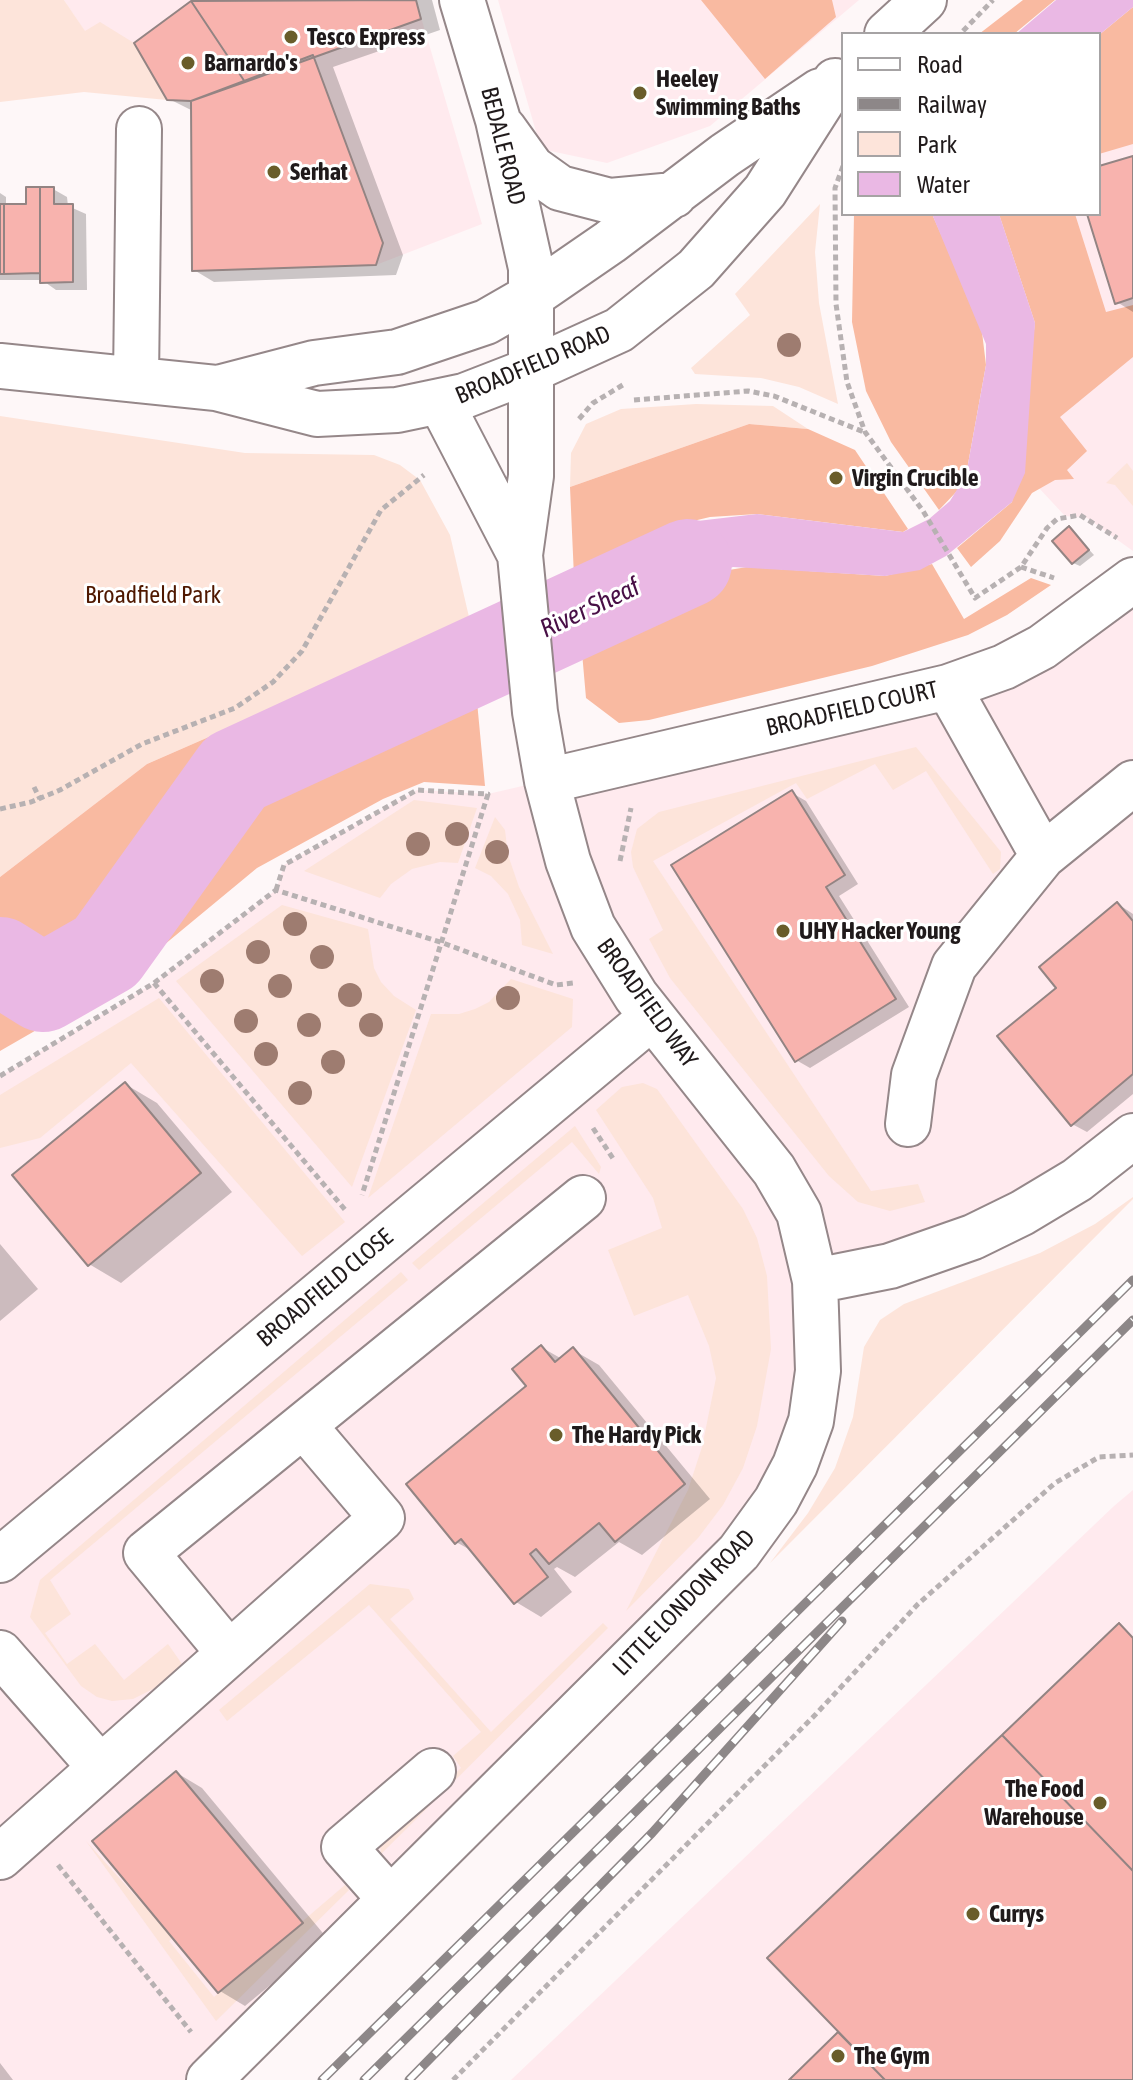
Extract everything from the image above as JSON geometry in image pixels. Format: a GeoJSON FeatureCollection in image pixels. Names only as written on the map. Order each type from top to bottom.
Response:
{"type":"FeatureCollection","features":[{"type":"Feature","properties":{"kind":"street","name":"BEDALE ROAD"},"geometry":{"type":"LineString","coordinates":[[462,0],[498,120],[527,244],[533,295],[531,370]]}},
{"type":"Feature","properties":{"kind":"street"},"geometry":{"type":"LineString","coordinates":[[889,32],[924,0]]}},
{"type":"Feature","properties":{"kind":"street","name":"BROADFIELD ROAD"},"geometry":{"type":"LineString","coordinates":[[216,388],[314,363],[397,352],[486,322],[533,295],[676,195],[725,155],[839,78]]}},
{"type":"Feature","properties":{"kind":"street","name":"BROADFIELD ROAD"},"geometry":{"type":"LineString","coordinates":[[0,366],[216,388],[317,414],[397,410],[441,403],[531,370],[619,330],[696,269],[765,191],[839,78]]}},
{"type":"Feature","properties":{"kind":"street"},"geometry":{"type":"LineString","coordinates":[[498,120],[532,168],[560,188],[610,201],[676,195]]}},
{"type":"Feature","properties":{"kind":"street"},"geometry":{"type":"LineString","coordinates":[[136,380],[139,129]]}},
{"type":"Feature","properties":{"kind":"street"},"geometry":{"type":"LineString","coordinates":[[441,403],[461,349],[486,322]]}},
{"type":"Feature","properties":{"kind":"street","name":"BROADFIELD WAY"},"geometry":{"type":"LineString","coordinates":[[531,370],[532,449],[522,567],[535,712],[547,781],[576,887],[593,927],[652,1017],[788,1190],[799,1213],[815,1281]]}},
{"type":"Feature","properties":{"kind":"street","name":"BROADFIELD WAY"},"geometry":{"type":"LineString","coordinates":[[441,403],[522,567]]}},
{"type":"Feature","properties":{"kind":"street","name":"BROADFIELD COURT"},"geometry":{"type":"LineString","coordinates":[[547,781],[948,687],[1004,667],[1042,647],[1131,562]]}},
{"type":"Feature","properties":{"kind":"street"},"geometry":{"type":"LineString","coordinates":[[948,687],[1043,856]]}},
{"type":"Feature","properties":{"kind":"street"},"geometry":{"type":"LineString","coordinates":[[908,1124],[914,1075],[954,966],[1043,856],[1133,783]]}},
{"type":"Feature","properties":{"kind":"street","name":"BROADFIELD CLOSE"},"geometry":{"type":"LineString","coordinates":[[0,1560],[652,1017]]}},
{"type":"Feature","properties":{"kind":"street"},"geometry":{"type":"LineString","coordinates":[[815,1281],[890,1266],[973,1237],[1022,1213],[1077,1180],[1133,1136]]}},
{"type":"Feature","properties":{"kind":"street"},"geometry":{"type":"LineString","coordinates":[[229,1653],[146,1553],[583,1198]]}},
{"type":"Feature","properties":{"kind":"street","name":"LITTLE LONDON ROAD"},"geometry":{"type":"LineString","coordinates":[[214,2074],[739,1552],[776,1501],[795,1465],[811,1421],[820,1347],[815,1281]]}},
{"type":"Feature","properties":{"kind":"street"},"geometry":{"type":"LineString","coordinates":[[15,1843],[382,1518],[304,1426]]}},
{"type":"Feature","properties":{"kind":"street"},"geometry":{"type":"LineString","coordinates":[[0,1653],[100,1767]]}},
{"type":"Feature","properties":{"kind":"street"},"geometry":{"type":"LineString","coordinates":[[390,1899],[344,1847],[433,1771]]}},
{"type":"Feature","properties":{"kind":"path"},"geometry":{"type":"LineString","coordinates":[[962,32],[993,0]]}},
{"type":"Feature","properties":{"kind":"path"},"geometry":{"type":"LineString","coordinates":[[841,172],[835,188],[837,315],[847,382],[865,432],[923,511],[975,598],[1021,567],[1047,528],[1065,516],[1087,518],[1131,562]]}},
{"type":"Feature","properties":{"kind":"path"},"geometry":{"type":"LineString","coordinates":[[532,449],[566,446],[576,423],[593,403],[626,383]]}},
{"type":"Feature","properties":{"kind":"path"},"geometry":{"type":"LineString","coordinates":[[634,400],[748,391],[774,396],[865,432]]}},
{"type":"Feature","properties":{"kind":"path"},"geometry":{"type":"LineString","coordinates":[[0,809],[40,799],[142,744],[235,708],[273,682],[302,651],[381,510],[462,444]]}},
{"type":"Feature","properties":{"kind":"path"},"geometry":{"type":"LineString","coordinates":[[34,787],[40,799]]}},
{"type":"Feature","properties":{"kind":"path"},"geometry":{"type":"LineString","coordinates":[[0,1076],[154,983],[276,890],[284,865],[417,790],[488,794],[358,1206]]}},
{"type":"Feature","properties":{"kind":"path"},"geometry":{"type":"LineString","coordinates":[[626,877],[620,862],[631,807],[646,802]]}},
{"type":"Feature","properties":{"kind":"path"},"geometry":{"type":"LineString","coordinates":[[276,890],[443,943],[556,985],[567,985],[616,963]]}},
{"type":"Feature","properties":{"kind":"path"},"geometry":{"type":"LineString","coordinates":[[154,983],[354,1220]]}},
{"type":"Feature","properties":{"kind":"path"},"geometry":{"type":"LineString","coordinates":[[566,1088],[621,1171],[583,1198]]}},
{"type":"Feature","properties":{"kind":"path"},"geometry":{"type":"LineString","coordinates":[[453,2080],[816,1714],[918,1604],[1055,1483],[1099,1457],[1133,1455]]}},
{"type":"Feature","properties":{"kind":"path"},"geometry":{"type":"LineString","coordinates":[[15,1843],[214,2074]]}},
{"type":"Feature","properties":{"kind":"shaded area"},"geometry":{"type":"Polygon","coordinates":[[[64,0],[416,0],[482,224],[376,265],[192,271],[191,101],[167,100],[134,43],[85,32],[64,0]]]}},
{"type":"Feature","properties":{"kind":"shaded area","name":"Heeley Swimming Baths"},"geometry":{"type":"Polygon","coordinates":[[[498,0],[859,0],[710,126],[607,163],[541,149],[498,0]]]}},
{"type":"Feature","properties":{"kind":"shaded area"},"geometry":{"type":"Polygon","coordinates":[[[701,0],[832,0],[836,17],[765,79],[701,0]]]}},
{"type":"Feature","properties":{"kind":"shaded area"},"geometry":{"type":"Polygon","coordinates":[[[1023,0],[1055,0],[1016,32],[982,32],[1023,0]]]}},
{"type":"Feature","properties":{"kind":"shaded area"},"geometry":{"type":"Polygon","coordinates":[[[1133,7],[1133,551],[1087,518],[1065,516],[1025,473],[999,216],[1101,216],[1101,33],[1133,7]]]}},
{"type":"Feature","properties":{"kind":"shaded area"},"geometry":{"type":"Polygon","coordinates":[[[1133,7],[1133,144],[1101,153],[1101,33],[1133,7]]]}},
{"type":"Feature","properties":{"kind":"shaded area"},"geometry":{"type":"Polygon","coordinates":[[[854,216],[933,216],[981,324],[986,365],[966,475],[959,489],[939,510],[891,442],[866,391],[852,322],[854,216]]]}},
{"type":"Feature","properties":{"kind":"shaded area"},"geometry":{"type":"Polygon","coordinates":[[[1000,216],[1076,216],[1106,312],[1133,305],[1133,357],[1060,417],[1087,451],[1067,470],[1074,479],[1055,480],[1032,493],[1000,541],[971,567],[957,548],[1012,502],[1035,323],[1000,216]]]}},
{"type":"Feature","properties":{"kind":"shaded area"},"geometry":{"type":"Polygon","coordinates":[[[749,424],[808,429],[855,450],[908,529],[903,532],[757,514],[710,517],[689,522],[574,577],[570,487],[749,424]]]}},
{"type":"Feature","properties":{"kind":"shaded area"},"geometry":{"type":"Polygon","coordinates":[[[932,564],[964,619],[1031,578],[1051,585],[1007,615],[968,635],[872,666],[649,720],[619,723],[586,698],[581,641],[717,572],[747,567],[885,576],[932,564]]]}},
{"type":"Feature","properties":{"kind":"shaded area"},"geometry":{"type":"Polygon","coordinates":[[[1133,580],[1133,1136],[1077,1180],[816,1281],[795,1465],[209,2080],[0,2080],[0,1076],[154,983],[276,890],[284,865],[417,790],[488,794],[948,687],[1133,580]]]}},
{"type":"Feature","properties":{"kind":"shaded area"},"geometry":{"type":"Polygon","coordinates":[[[469,617],[485,786],[424,782],[383,799],[257,868],[118,983],[0,1051],[0,877],[147,764],[339,680],[469,617]]]}},
{"type":"Feature","properties":{"kind":"shaded area"},"geometry":{"type":"Polygon","coordinates":[[[1133,1490],[1133,2080],[511,2080],[1114,1506],[1133,1490]]]}},
{"type":"Feature","properties":{"kind":"green space"},"geometry":{"type":"Polygon","coordinates":[[[0,0],[64,0],[85,31],[100,22],[134,43],[167,100],[84,92],[0,102],[0,0]]]}},
{"type":"Feature","properties":{"kind":"green space"},"geometry":{"type":"Polygon","coordinates":[[[820,204],[815,252],[819,303],[838,404],[799,387],[761,378],[695,374],[691,368],[750,315],[735,294],[820,204]]]}},
{"type":"Feature","properties":{"kind":"green space"},"geometry":{"type":"Polygon","coordinates":[[[696,404],[773,406],[808,429],[749,424],[570,487],[571,453],[586,424],[621,409],[696,404]]]}},
{"type":"Feature","properties":{"kind":"green space","name":"Broadfield Park"},"geometry":{"type":"Polygon","coordinates":[[[0,416],[245,453],[374,455],[400,465],[420,480],[450,535],[469,617],[339,680],[147,764],[0,877],[0,416]]]}},
{"type":"Feature","properties":{"kind":"green space"},"geometry":{"type":"Polygon","coordinates":[[[1127,463],[1133,471],[1133,506],[1115,485],[1106,483],[1127,463]]]}},
{"type":"Feature","properties":{"kind":"green space"},"geometry":{"type":"Polygon","coordinates":[[[916,747],[1001,852],[1000,869],[993,874],[926,771],[893,790],[875,764],[807,799],[796,783],[653,861],[871,1191],[918,1184],[925,1202],[890,1211],[858,1202],[829,1176],[670,978],[649,939],[663,930],[633,867],[631,852],[637,829],[659,812],[916,747]]]}},
{"type":"Feature","properties":{"kind":"green space"},"geometry":{"type":"Polygon","coordinates":[[[414,800],[477,808],[458,863],[440,862],[412,869],[391,884],[380,898],[304,871],[414,800]]]}},
{"type":"Feature","properties":{"kind":"green space"},"geometry":{"type":"Polygon","coordinates":[[[495,817],[505,830],[508,855],[519,887],[553,954],[522,945],[520,920],[508,894],[491,876],[475,868],[495,817]]]}},
{"type":"Feature","properties":{"kind":"green space"},"geometry":{"type":"Polygon","coordinates":[[[282,905],[368,929],[374,968],[381,982],[394,996],[416,1010],[352,1187],[176,981],[282,905]]]}},
{"type":"Feature","properties":{"kind":"green space"},"geometry":{"type":"Polygon","coordinates":[[[511,979],[573,999],[572,1027],[368,1198],[431,1014],[459,1014],[475,1009],[489,1002],[511,979]]]}},
{"type":"Feature","properties":{"kind":"green space"},"geometry":{"type":"Polygon","coordinates":[[[159,998],[345,1222],[302,1256],[131,1063],[40,1138],[0,1148],[0,1095],[159,998]]]}},
{"type":"Feature","properties":{"kind":"green space"},"geometry":{"type":"Polygon","coordinates":[[[643,1083],[657,1089],[743,1209],[757,1238],[767,1276],[771,1349],[757,1426],[743,1468],[723,1505],[698,1538],[626,1611],[688,1490],[702,1447],[716,1378],[709,1346],[688,1295],[634,1316],[608,1250],[662,1228],[653,1198],[596,1110],[622,1087],[643,1083]]]}},
{"type":"Feature","properties":{"kind":"green space"},"geometry":{"type":"Polygon","coordinates":[[[575,1126],[601,1167],[599,1174],[572,1142],[419,1270],[412,1263],[575,1126]]]}},
{"type":"Feature","properties":{"kind":"green space"},"geometry":{"type":"Polygon","coordinates":[[[1133,1197],[770,1563],[808,1513],[835,1468],[853,1417],[864,1347],[880,1320],[904,1304],[1040,1253],[1095,1224],[1133,1197]]]}},
{"type":"Feature","properties":{"kind":"green space"},"geometry":{"type":"Polygon","coordinates":[[[401,1272],[408,1280],[50,1580],[71,1614],[45,1633],[67,1664],[95,1644],[124,1680],[168,1644],[182,1664],[155,1688],[133,1699],[112,1701],[97,1697],[81,1686],[30,1617],[40,1580],[401,1272]]]}},
{"type":"Feature","properties":{"kind":"green space"},"geometry":{"type":"Polygon","coordinates":[[[370,1584],[409,1589],[414,1599],[390,1619],[491,1732],[603,1623],[608,1628],[381,1854],[380,1845],[461,1768],[453,1756],[481,1732],[369,1605],[227,1721],[219,1710],[370,1584]]]}},
{"type":"Feature","properties":{"kind":"green space"},"geometry":{"type":"Polygon","coordinates":[[[86,1841],[173,1938],[169,1941],[214,1997],[345,1885],[349,1890],[216,2021],[86,1841]]]}},
{"type":"Feature","properties":{"kind":"water"},"geometry":{"type":"Polygon","coordinates":[[[1056,0],[1133,0],[1133,7],[1101,33],[1018,32],[1056,0]]]}},
{"type":"Feature","properties":{"kind":"water"},"geometry":{"type":"Polygon","coordinates":[[[933,216],[1000,216],[1035,323],[1025,473],[1012,502],[946,556],[920,570],[885,576],[733,567],[717,572],[581,641],[574,577],[689,522],[757,514],[903,532],[929,519],[950,501],[966,475],[986,365],[986,344],[933,216]]]}},
{"type":"Feature","properties":{"kind":"building","name":"Tesco Express"},"geometry":{"type":"Polygon","coordinates":[[[416,0],[421,19],[245,82],[191,1],[416,0]]]}},
{"type":"Feature","properties":{"kind":"building","name":"Barnardo's"},"geometry":{"type":"Polygon","coordinates":[[[191,1],[245,82],[191,101],[167,100],[134,43],[191,1]]]}},
{"type":"Feature","properties":{"kind":"building","name":"Serhat"},"geometry":{"type":"Polygon","coordinates":[[[313,55],[383,243],[376,265],[192,271],[191,101],[313,55]]]}},
{"type":"Feature","properties":{"kind":"building"},"geometry":{"type":"Polygon","coordinates":[[[1133,156],[1133,298],[1115,304],[1088,216],[1101,216],[1101,165],[1133,156]]]}},
{"type":"Feature","properties":{"kind":"building"},"geometry":{"type":"Polygon","coordinates":[[[26,187],[40,187],[40,273],[4,274],[4,204],[26,204],[26,187]]]}},
{"type":"Feature","properties":{"kind":"building"},"geometry":{"type":"Polygon","coordinates":[[[40,187],[54,187],[54,204],[73,204],[73,282],[40,283],[40,187]]]}},
{"type":"Feature","properties":{"kind":"building"},"geometry":{"type":"Polygon","coordinates":[[[0,204],[4,204],[4,274],[0,274],[0,204]]]}},
{"type":"Feature","properties":{"kind":"building"},"geometry":{"type":"Polygon","coordinates":[[[1069,526],[1089,550],[1072,564],[1052,541],[1069,526]]]}},
{"type":"Feature","properties":{"kind":"building","name":"UHY Hacker Young"},"geometry":{"type":"Polygon","coordinates":[[[792,790],[845,875],[826,887],[896,999],[795,1062],[671,865],[792,790]]]}},
{"type":"Feature","properties":{"kind":"building"},"geometry":{"type":"Polygon","coordinates":[[[1117,902],[1133,921],[1133,1074],[1071,1126],[997,1036],[1056,988],[1039,967],[1117,902]]]}},
{"type":"Feature","properties":{"kind":"building"},"geometry":{"type":"Polygon","coordinates":[[[125,1082],[201,1173],[88,1266],[12,1175],[125,1082]]]}},
{"type":"Feature","properties":{"kind":"building","name":"The Hardy Pick"},"geometry":{"type":"Polygon","coordinates":[[[541,1345],[555,1362],[573,1347],[685,1484],[615,1542],[599,1523],[549,1564],[536,1549],[530,1554],[548,1577],[514,1604],[461,1539],[455,1544],[406,1484],[526,1386],[512,1369],[541,1345]]]}},
{"type":"Feature","properties":{"kind":"building","name":"The Food Warehouse"},"geometry":{"type":"Polygon","coordinates":[[[1119,1623],[1133,1638],[1133,1871],[1002,1735],[1119,1623]]]}},
{"type":"Feature","properties":{"kind":"building","name":"Currys"},"geometry":{"type":"Polygon","coordinates":[[[1002,1735],[1133,1871],[1133,2080],[885,2080],[767,1958],[1002,1735]]]}},
{"type":"Feature","properties":{"kind":"building"},"geometry":{"type":"Polygon","coordinates":[[[176,1771],[303,1923],[218,1993],[92,1841],[176,1771]]]}},
{"type":"Feature","properties":{"kind":"building","name":"The Gym"},"geometry":{"type":"Polygon","coordinates":[[[838,2032],[885,2080],[789,2080],[838,2032]]]}},
{"type":"Feature","properties":{"kind":"waterway","name":"River Sheaf"},"geometry":{"type":"LineString","coordinates":[[0,961],[43,988],[106,952],[235,772],[688,563]]}},
{"type":"Feature","properties":{"kind":"railway"},"geometry":{"type":"LineString","coordinates":[[322,2080],[1133,1280]]}},
{"type":"Feature","properties":{"kind":"railway"},"geometry":{"type":"LineString","coordinates":[[364,2080],[1133,1320]]}},
{"type":"Feature","properties":{"kind":"railway"},"geometry":{"type":"LineString","coordinates":[[409,2080],[652,1833],[842,1621]]}},
{"type":"Feature","properties":{"kind":"place","name":"Tesco Express"},"geometry":{"type":"Point","coordinates":[291,37]}},
{"type":"Feature","properties":{"kind":"place","name":"Barnardo's"},"geometry":{"type":"Point","coordinates":[188,63]}},
{"type":"Feature","properties":{"kind":"place","name":"Heeley Swimming Baths"},"geometry":{"type":"Point","coordinates":[640,93]}},
{"type":"Feature","properties":{"kind":"place","name":"Serhat"},"geometry":{"type":"Point","coordinates":[274,172]}},
{"type":"Feature","properties":{"kind":"place","name":"Virgin Crucible"},"geometry":{"type":"Point","coordinates":[836,478]}},
{"type":"Feature","properties":{"kind":"place","name":"UHY Hacker Young"},"geometry":{"type":"Point","coordinates":[783,931]}},
{"type":"Feature","properties":{"kind":"place","name":"The Hardy Pick"},"geometry":{"type":"Point","coordinates":[556,1435]}},
{"type":"Feature","properties":{"kind":"place","name":"The Food Warehouse"},"geometry":{"type":"Point","coordinates":[1100,1803]}},
{"type":"Feature","properties":{"kind":"place","name":"Currys"},"geometry":{"type":"Point","coordinates":[973,1914]}},
{"type":"Feature","properties":{"kind":"place","name":"The Gym"},"geometry":{"type":"Point","coordinates":[838,2056]}}]}
